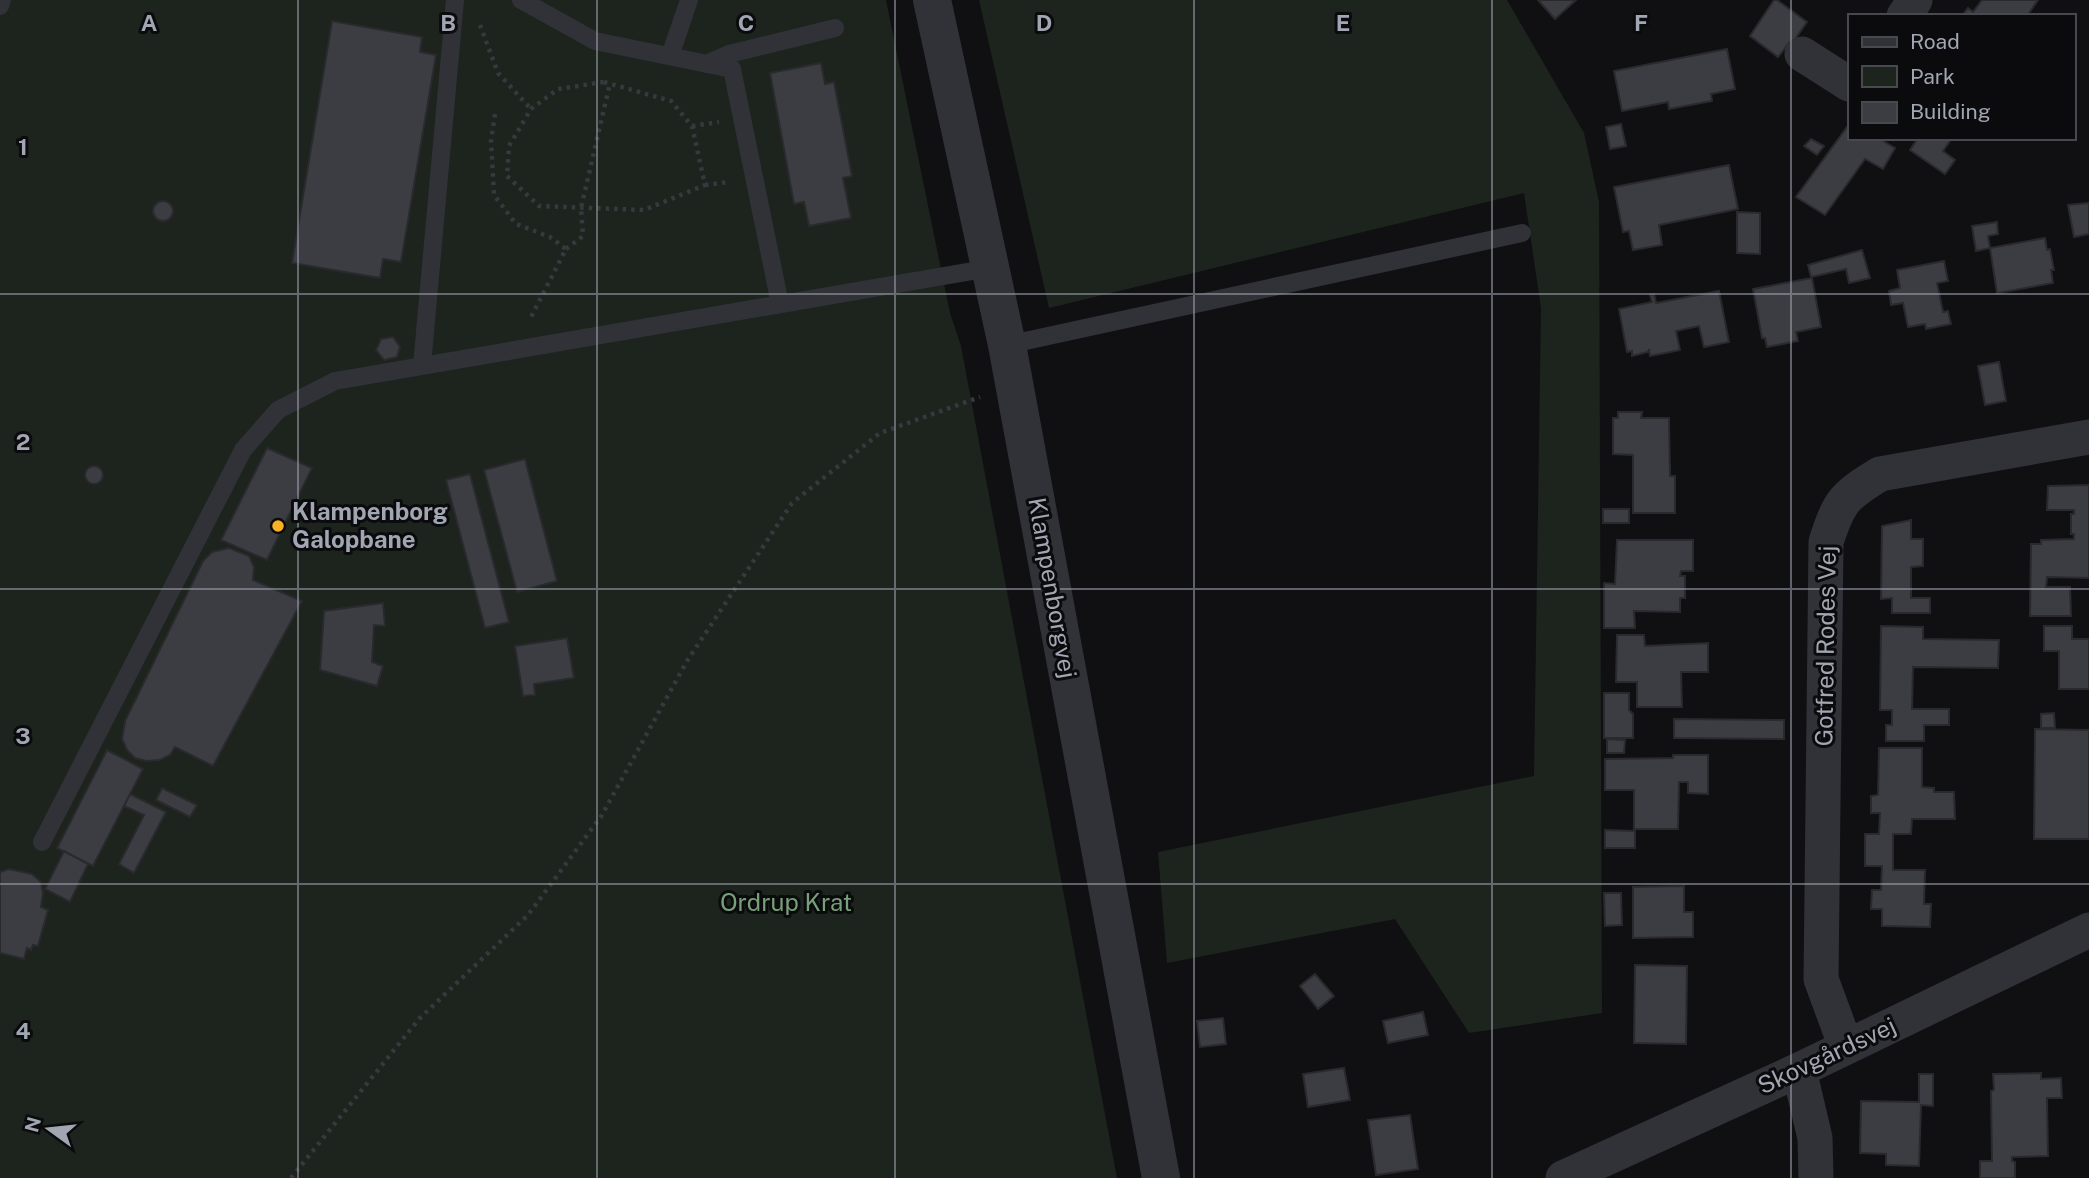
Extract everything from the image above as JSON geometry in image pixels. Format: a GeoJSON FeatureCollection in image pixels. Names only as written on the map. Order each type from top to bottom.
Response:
{"type":"FeatureCollection","features":[{"type":"Feature","properties":{"kind":"street","name":"Klampenborgvej"},"geometry":{"type":"LineString","coordinates":[[932,0],[1007,345],[1161,1178]]}},
{"type":"Feature","properties":{"kind":"street"},"geometry":{"type":"LineString","coordinates":[[1802,54],[1848,83]]}},
{"type":"Feature","properties":{"kind":"street","name":"Gotfred Rodes Vej"},"geometry":{"type":"LineString","coordinates":[[1846,1047],[1821,979],[1826,542],[1835,514],[1852,491],[1881,474],[2089,437]]}},
{"type":"Feature","properties":{"kind":"street","name":"Skovgårdsvej"},"geometry":{"type":"LineString","coordinates":[[1563,1178],[1799,1070],[2089,930]]}},
{"type":"Feature","properties":{"kind":"street"},"geometry":{"type":"LineString","coordinates":[[1799,1070],[1815,1138],[1816,1178]]}},
{"type":"Feature","properties":{"kind":"lane"},"geometry":{"type":"LineString","coordinates":[[0,6],[2,0]]}},
{"type":"Feature","properties":{"kind":"lane"},"geometry":{"type":"LineString","coordinates":[[422,366],[455,0]]}},
{"type":"Feature","properties":{"kind":"lane"},"geometry":{"type":"LineString","coordinates":[[521,0],[595,41],[732,69],[780,304]]}},
{"type":"Feature","properties":{"kind":"lane"},"geometry":{"type":"LineString","coordinates":[[670,56],[689,0]]}},
{"type":"Feature","properties":{"kind":"lane"},"geometry":{"type":"LineString","coordinates":[[706,64],[729,54],[835,28]]}},
{"type":"Feature","properties":{"kind":"lane"},"geometry":{"type":"LineString","coordinates":[[1007,345],[1522,233]]}},
{"type":"Feature","properties":{"kind":"lane"},"geometry":{"type":"LineString","coordinates":[[42,842],[243,450],[278,410],[335,380],[990,268]]}},
{"type":"Feature","properties":{"kind":"path"},"geometry":{"type":"LineString","coordinates":[[480,24],[498,73],[531,109]]}},
{"type":"Feature","properties":{"kind":"path"},"geometry":{"type":"LineString","coordinates":[[514,350],[566,249],[583,236],[581,208],[610,83]]}},
{"type":"Feature","properties":{"kind":"path"},"geometry":{"type":"LineString","coordinates":[[610,83],[671,101],[692,126],[705,185],[644,210],[539,206],[506,176],[509,146],[531,109],[558,89],[610,83]]}},
{"type":"Feature","properties":{"kind":"path"},"geometry":{"type":"LineString","coordinates":[[495,114],[491,141],[494,195],[516,224],[551,237],[566,249]]}},
{"type":"Feature","properties":{"kind":"path"},"geometry":{"type":"LineString","coordinates":[[291,1178],[419,1018],[528,915],[602,815],[687,661],[792,503],[880,433],[1014,385]]}},
{"type":"Feature","properties":{"kind":"green space","name":"Ordrup Krat"},"geometry":{"type":"Polygon","coordinates":[[[0,0],[886,0],[950,313],[961,346],[1117,1178],[0,1178],[0,0]]]}},
{"type":"Feature","properties":{"kind":"green space"},"geometry":{"type":"Polygon","coordinates":[[[979,0],[1507,0],[1584,133],[1599,202],[1602,1013],[1469,1033],[1395,919],[1167,963],[1158,852],[1534,776],[1541,308],[1524,193],[1049,308],[979,0]]]}},
{"type":"Feature","properties":{"kind":"building"},"geometry":{"type":"Polygon","coordinates":[[[1538,0],[1576,0],[1555,19],[1538,0]]]}},
{"type":"Feature","properties":{"kind":"building"},"geometry":{"type":"Polygon","coordinates":[[[1774,0],[1807,22],[1791,45],[1789,43],[1778,57],[1750,36],[1774,0]]]}},
{"type":"Feature","properties":{"kind":"building"},"geometry":{"type":"Polygon","coordinates":[[[1982,0],[2038,0],[2028,14],[1964,14],[1968,8],[1973,12],[1982,0]]]}},
{"type":"Feature","properties":{"kind":"building"},"geometry":{"type":"Polygon","coordinates":[[[332,21],[422,37],[420,52],[436,55],[401,262],[383,259],[380,278],[292,263],[332,21]]]}},
{"type":"Feature","properties":{"kind":"building"},"geometry":{"type":"Polygon","coordinates":[[[1727,49],[1735,89],[1711,94],[1712,101],[1669,109],[1668,102],[1622,111],[1614,71],[1727,49]]]}},
{"type":"Feature","properties":{"kind":"building"},"geometry":{"type":"Polygon","coordinates":[[[821,63],[825,84],[834,82],[852,176],[843,178],[851,218],[809,226],[804,202],[794,204],[770,73],[821,63]]]}},
{"type":"Feature","properties":{"kind":"building"},"geometry":{"type":"Polygon","coordinates":[[[1621,124],[1626,146],[1610,149],[1606,127],[1621,124]]]}},
{"type":"Feature","properties":{"kind":"building"},"geometry":{"type":"Polygon","coordinates":[[[1847,127],[1848,140],[1881,140],[1895,148],[1883,169],[1865,159],[1825,215],[1796,197],[1847,127]]]}},
{"type":"Feature","properties":{"kind":"building"},"geometry":{"type":"Polygon","coordinates":[[[1811,139],[1824,146],[1817,155],[1804,146],[1811,139]]]}},
{"type":"Feature","properties":{"kind":"building"},"geometry":{"type":"Polygon","coordinates":[[[1917,140],[1951,140],[1943,151],[1955,160],[1945,174],[1910,150],[1917,140]]]}},
{"type":"Feature","properties":{"kind":"building"},"geometry":{"type":"Polygon","coordinates":[[[1729,165],[1738,209],[1659,225],[1662,245],[1633,250],[1629,231],[1623,232],[1614,187],[1729,165]]]}},
{"type":"Feature","properties":{"kind":"building"},"geometry":{"type":"Polygon","coordinates":[[[163,201],[170,204],[173,211],[170,218],[163,221],[156,218],[153,211],[156,204],[163,201]]]}},
{"type":"Feature","properties":{"kind":"building"},"geometry":{"type":"Polygon","coordinates":[[[2089,203],[2089,234],[2074,237],[2068,205],[2089,203]]]}},
{"type":"Feature","properties":{"kind":"building"},"geometry":{"type":"Polygon","coordinates":[[[1737,212],[1760,213],[1760,254],[1737,253],[1737,212]]]}},
{"type":"Feature","properties":{"kind":"building"},"geometry":{"type":"Polygon","coordinates":[[[1997,222],[1998,234],[1988,236],[1990,248],[1976,251],[1972,226],[1997,222]]]}},
{"type":"Feature","properties":{"kind":"building"},"geometry":{"type":"Polygon","coordinates":[[[2045,238],[2054,270],[2051,270],[2053,283],[1997,293],[1990,248],[2045,238]]]}},
{"type":"Feature","properties":{"kind":"building"},"geometry":{"type":"Polygon","coordinates":[[[1862,250],[1870,278],[1849,283],[1846,269],[1811,277],[1808,265],[1862,250]]]}},
{"type":"Feature","properties":{"kind":"building"},"geometry":{"type":"Polygon","coordinates":[[[1944,261],[1948,281],[1937,283],[1943,312],[1948,311],[1951,324],[1926,329],[1925,324],[1908,327],[1903,303],[1891,305],[1889,291],[1900,288],[1897,270],[1944,261]]]}},
{"type":"Feature","properties":{"kind":"building"},"geometry":{"type":"Polygon","coordinates":[[[1812,278],[1821,327],[1796,332],[1798,341],[1767,347],[1765,338],[1762,338],[1753,289],[1812,278]]]}},
{"type":"Feature","properties":{"kind":"building"},"geometry":{"type":"Polygon","coordinates":[[[1719,291],[1729,342],[1704,347],[1699,326],[1676,331],[1680,350],[1650,356],[1649,349],[1648,352],[1632,356],[1632,351],[1627,352],[1619,309],[1652,302],[1650,295],[1654,294],[1656,303],[1719,291]]]}},
{"type":"Feature","properties":{"kind":"building"},"geometry":{"type":"Polygon","coordinates":[[[393,337],[400,347],[397,357],[384,360],[376,350],[381,339],[393,337]]]}},
{"type":"Feature","properties":{"kind":"building"},"geometry":{"type":"Polygon","coordinates":[[[1999,362],[2006,401],[1985,405],[1978,366],[1999,362]]]}},
{"type":"Feature","properties":{"kind":"building"},"geometry":{"type":"Polygon","coordinates":[[[1618,412],[1642,412],[1641,418],[1669,418],[1670,476],[1675,476],[1675,513],[1633,513],[1633,455],[1613,454],[1613,418],[1618,418],[1618,412]]]}},
{"type":"Feature","properties":{"kind":"building"},"geometry":{"type":"Polygon","coordinates":[[[267,448],[312,468],[267,560],[221,540],[267,448]]]}},
{"type":"Feature","properties":{"kind":"building"},"geometry":{"type":"Polygon","coordinates":[[[525,459],[557,581],[517,592],[484,470],[525,459]]]}},
{"type":"Feature","properties":{"kind":"building"},"geometry":{"type":"Polygon","coordinates":[[[94,466],[102,471],[103,475],[98,483],[94,484],[86,479],[85,475],[90,467],[94,466]]]}},
{"type":"Feature","properties":{"kind":"building"},"geometry":{"type":"Polygon","coordinates":[[[470,474],[509,622],[485,628],[446,480],[470,474]]]}},
{"type":"Feature","properties":{"kind":"building"},"geometry":{"type":"Polygon","coordinates":[[[2089,485],[2089,578],[2047,577],[2046,587],[2070,587],[2071,616],[2030,616],[2031,544],[2041,544],[2041,540],[2074,539],[2074,534],[2071,534],[2071,514],[2074,514],[2074,510],[2047,510],[2048,486],[2089,485]]]}},
{"type":"Feature","properties":{"kind":"building"},"geometry":{"type":"Polygon","coordinates":[[[1603,509],[1629,509],[1629,523],[1603,523],[1603,509]]]}},
{"type":"Feature","properties":{"kind":"building"},"geometry":{"type":"Polygon","coordinates":[[[1911,520],[1911,539],[1923,539],[1923,566],[1911,567],[1911,598],[1930,598],[1930,613],[1892,613],[1892,598],[1881,599],[1882,526],[1911,520]]]}},
{"type":"Feature","properties":{"kind":"building"},"geometry":{"type":"Polygon","coordinates":[[[1617,540],[1693,540],[1693,571],[1681,571],[1680,576],[1685,576],[1685,598],[1680,598],[1680,612],[1634,611],[1635,628],[1604,628],[1604,583],[1615,584],[1617,540]]]}},
{"type":"Feature","properties":{"kind":"building"},"geometry":{"type":"Polygon","coordinates":[[[229,548],[249,556],[254,567],[253,580],[302,601],[213,766],[175,747],[170,755],[160,760],[146,761],[135,758],[122,739],[125,721],[203,561],[212,552],[229,548]]]}},
{"type":"Feature","properties":{"kind":"building"},"geometry":{"type":"Polygon","coordinates":[[[383,603],[385,626],[374,625],[372,662],[383,666],[377,686],[320,670],[324,611],[383,603]]]}},
{"type":"Feature","properties":{"kind":"building"},"geometry":{"type":"Polygon","coordinates":[[[1881,626],[1923,627],[1923,639],[1999,640],[1998,668],[1913,667],[1912,709],[1949,709],[1949,725],[1924,725],[1924,741],[1886,741],[1886,725],[1892,725],[1892,710],[1880,710],[1881,626]]]}},
{"type":"Feature","properties":{"kind":"building"},"geometry":{"type":"Polygon","coordinates":[[[2044,626],[2072,626],[2072,639],[2089,639],[2089,689],[2059,689],[2059,651],[2044,651],[2044,626]]]}},
{"type":"Feature","properties":{"kind":"building"},"geometry":{"type":"Polygon","coordinates":[[[1617,635],[1644,635],[1645,646],[1708,643],[1708,672],[1681,672],[1682,707],[1637,707],[1637,682],[1616,682],[1617,635]]]}},
{"type":"Feature","properties":{"kind":"building"},"geometry":{"type":"Polygon","coordinates":[[[567,638],[574,678],[534,684],[535,695],[523,696],[515,646],[567,638]]]}},
{"type":"Feature","properties":{"kind":"building"},"geometry":{"type":"Polygon","coordinates":[[[1604,693],[1629,693],[1629,710],[1633,714],[1633,738],[1604,738],[1604,693]]]}},
{"type":"Feature","properties":{"kind":"building"},"geometry":{"type":"Polygon","coordinates":[[[2054,713],[2055,728],[2041,728],[2041,714],[2054,713]]]}},
{"type":"Feature","properties":{"kind":"building"},"geometry":{"type":"Polygon","coordinates":[[[1674,719],[1784,720],[1784,739],[1674,738],[1674,719]]]}},
{"type":"Feature","properties":{"kind":"building"},"geometry":{"type":"Polygon","coordinates":[[[2035,729],[2089,730],[2089,839],[2034,839],[2035,729]]]}},
{"type":"Feature","properties":{"kind":"building"},"geometry":{"type":"Polygon","coordinates":[[[1607,739],[1625,740],[1624,753],[1607,753],[1607,739]]]}},
{"type":"Feature","properties":{"kind":"building"},"geometry":{"type":"Polygon","coordinates":[[[1879,748],[1922,748],[1922,787],[1934,788],[1934,792],[1954,792],[1955,819],[1912,819],[1911,834],[1893,834],[1893,870],[1925,870],[1924,904],[1931,904],[1930,927],[1882,926],[1882,909],[1871,909],[1872,890],[1881,890],[1882,866],[1865,866],[1865,834],[1879,834],[1880,813],[1871,813],[1871,796],[1878,795],[1879,748]]]}},
{"type":"Feature","properties":{"kind":"building"},"geometry":{"type":"Polygon","coordinates":[[[107,750],[143,769],[93,866],[57,848],[107,750]]]}},
{"type":"Feature","properties":{"kind":"building"},"geometry":{"type":"Polygon","coordinates":[[[1673,755],[1708,755],[1708,794],[1688,793],[1688,782],[1679,782],[1678,829],[1634,829],[1634,790],[1605,790],[1605,759],[1673,758],[1673,755]]]}},
{"type":"Feature","properties":{"kind":"building"},"geometry":{"type":"Polygon","coordinates":[[[162,788],[197,805],[190,817],[156,800],[162,788]]]}},
{"type":"Feature","properties":{"kind":"building"},"geometry":{"type":"Polygon","coordinates":[[[130,794],[166,812],[134,873],[119,864],[144,815],[124,806],[130,794]]]}},
{"type":"Feature","properties":{"kind":"building"},"geometry":{"type":"Polygon","coordinates":[[[1605,830],[1635,831],[1635,848],[1605,848],[1605,830]]]}},
{"type":"Feature","properties":{"kind":"building"},"geometry":{"type":"Polygon","coordinates":[[[64,851],[88,864],[70,902],[45,889],[64,851]]]}},
{"type":"Feature","properties":{"kind":"building"},"geometry":{"type":"Polygon","coordinates":[[[9,869],[32,874],[41,882],[41,907],[48,910],[38,946],[33,945],[31,950],[27,948],[24,959],[0,953],[0,872],[9,869]]]}},
{"type":"Feature","properties":{"kind":"building"},"geometry":{"type":"Polygon","coordinates":[[[1684,886],[1684,912],[1693,912],[1693,937],[1633,938],[1633,887],[1684,886]]]}},
{"type":"Feature","properties":{"kind":"building"},"geometry":{"type":"Polygon","coordinates":[[[1604,893],[1621,893],[1622,925],[1605,926],[1604,893]]]}},
{"type":"Feature","properties":{"kind":"building"},"geometry":{"type":"Polygon","coordinates":[[[1635,965],[1687,966],[1686,1044],[1634,1043],[1635,965]]]}},
{"type":"Feature","properties":{"kind":"building"},"geometry":{"type":"Polygon","coordinates":[[[1315,974],[1334,996],[1318,1009],[1300,986],[1315,974]]]}},
{"type":"Feature","properties":{"kind":"building"},"geometry":{"type":"Polygon","coordinates":[[[1423,1012],[1428,1035],[1388,1043],[1383,1021],[1423,1012]]]}},
{"type":"Feature","properties":{"kind":"building"},"geometry":{"type":"Polygon","coordinates":[[[1223,1018],[1226,1044],[1200,1047],[1197,1021],[1223,1018]]]}},
{"type":"Feature","properties":{"kind":"building"},"geometry":{"type":"Polygon","coordinates":[[[1344,1068],[1350,1100],[1308,1107],[1303,1074],[1344,1068]]]}},
{"type":"Feature","properties":{"kind":"building"},"geometry":{"type":"Polygon","coordinates":[[[2041,1073],[2041,1079],[2061,1078],[2062,1098],[2047,1098],[2048,1156],[2012,1157],[2015,1162],[2015,1178],[1980,1178],[1980,1161],[1992,1161],[1993,1074],[2041,1073]]]}},
{"type":"Feature","properties":{"kind":"building"},"geometry":{"type":"Polygon","coordinates":[[[1919,1074],[1933,1074],[1933,1106],[1921,1105],[1919,1166],[1886,1165],[1886,1154],[1860,1153],[1861,1101],[1919,1102],[1919,1074]]]}},
{"type":"Feature","properties":{"kind":"building"},"geometry":{"type":"Polygon","coordinates":[[[1410,1115],[1418,1169],[1376,1175],[1368,1120],[1410,1115]]]}},
{"type":"Feature","properties":{"kind":"place","name":"Klampenborg Galopbane"},"geometry":{"type":"Point","coordinates":[278,526]}}]}
